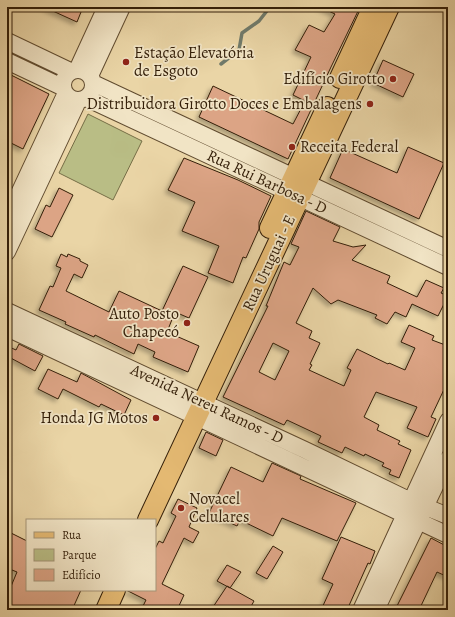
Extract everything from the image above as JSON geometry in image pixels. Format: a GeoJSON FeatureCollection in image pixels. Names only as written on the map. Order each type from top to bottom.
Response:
{"type":"FeatureCollection","features":[{"type":"Feature","properties":{"kind":"main road","name":"Rua Uruguai - E"},"geometry":{"type":"LineString","coordinates":[[348,78],[373,7]]}},
{"type":"Feature","properties":{"kind":"main road","name":"Rua Uruguai - E"},"geometry":{"type":"LineString","coordinates":[[135,519],[194,407],[348,78],[389,7]]}},
{"type":"Feature","properties":{"kind":"main road","name":"Rua Uruguai - E"},"geometry":{"type":"LineString","coordinates":[[148,519],[194,407]]}},
{"type":"Feature","properties":{"kind":"main road"},"geometry":{"type":"LineString","coordinates":[[92,610],[101,591]]}},
{"type":"Feature","properties":{"kind":"main road"},"geometry":{"type":"LineString","coordinates":[[106,610],[115,591]]}},
{"type":"Feature","properties":{"kind":"street"},"geometry":{"type":"LineString","coordinates":[[73,95],[92,92],[82,75],[106,7]]}},
{"type":"Feature","properties":{"kind":"street"},"geometry":{"type":"LineString","coordinates":[[73,95],[63,79],[82,75],[122,7]]}},
{"type":"Feature","properties":{"kind":"street","name":"Rua Rui Barbosa - D"},"geometry":{"type":"LineString","coordinates":[[7,42],[82,75],[448,266]]}},
{"type":"Feature","properties":{"kind":"street","name":"Rua Rui Barbosa - D"},"geometry":{"type":"LineString","coordinates":[[7,61],[73,95],[448,249]]}},
{"type":"Feature","properties":{"kind":"street"},"geometry":{"type":"LineString","coordinates":[[7,219],[73,95]]}},
{"type":"Feature","properties":{"kind":"street"},"geometry":{"type":"LineString","coordinates":[[7,252],[73,95]]}},
{"type":"Feature","properties":{"kind":"street","name":"Avenida Nereu Ramos - D"},"geometry":{"type":"LineString","coordinates":[[7,311],[194,407],[298,465],[448,535]]}},
{"type":"Feature","properties":{"kind":"street","name":"Avenida Nereu Ramos - D"},"geometry":{"type":"LineString","coordinates":[[7,328],[194,407],[305,450],[418,504],[448,516]]}},
{"type":"Feature","properties":{"kind":"street"},"geometry":{"type":"LineString","coordinates":[[376,610],[411,518],[418,504],[448,421]]}},
{"type":"Feature","properties":{"kind":"street"},"geometry":{"type":"LineString","coordinates":[[298,465],[305,450]]}},
{"type":"Feature","properties":{"kind":"street"},"geometry":{"type":"LineString","coordinates":[[418,504],[448,459]]}},
{"type":"Feature","properties":{"kind":"street"},"geometry":{"type":"LineString","coordinates":[[361,610],[395,538],[411,518]]}},
{"type":"Feature","properties":{"kind":"green space"},"geometry":{"type":"Polygon","coordinates":[[[88,114],[142,141],[113,200],[59,173],[88,114]]]}},
{"type":"Feature","properties":{"kind":"building"},"geometry":{"type":"Polygon","coordinates":[[[44,7],[83,7],[77,22],[44,7]]]}},
{"type":"Feature","properties":{"kind":"building"},"geometry":{"type":"Polygon","coordinates":[[[320,7],[360,7],[288,159],[199,117],[213,86],[293,124],[305,101],[293,95],[311,57],[295,50],[309,25],[324,32],[335,14],[320,7]]]}},
{"type":"Feature","properties":{"kind":"building","name":"Edifício Girotto"},"geometry":{"type":"Polygon","coordinates":[[[383,60],[414,74],[403,97],[373,83],[383,60]]]}},
{"type":"Feature","properties":{"kind":"building"},"geometry":{"type":"Polygon","coordinates":[[[7,73],[49,94],[23,149],[7,141],[7,73]]]}},
{"type":"Feature","properties":{"kind":"building"},"geometry":{"type":"Polygon","coordinates":[[[408,147],[444,163],[419,219],[330,178],[343,149],[397,173],[408,147]]]}},
{"type":"Feature","properties":{"kind":"building"},"geometry":{"type":"Polygon","coordinates":[[[184,158],[238,180],[271,196],[259,222],[259,229],[246,258],[243,257],[233,283],[208,273],[219,246],[182,231],[195,202],[168,190],[184,158]]]}},
{"type":"Feature","properties":{"kind":"building"},"geometry":{"type":"Polygon","coordinates":[[[59,188],[73,195],[52,237],[35,229],[46,205],[50,207],[59,188]]]}},
{"type":"Feature","properties":{"kind":"building"},"geometry":{"type":"Polygon","coordinates":[[[306,211],[340,227],[333,241],[353,247],[366,245],[352,260],[390,276],[387,283],[417,297],[426,280],[444,288],[441,293],[448,296],[438,316],[412,304],[406,317],[395,312],[387,324],[375,318],[377,315],[338,300],[331,304],[313,288],[296,323],[312,331],[309,338],[320,343],[310,364],[312,365],[309,370],[344,386],[351,370],[347,368],[357,349],[388,364],[389,363],[405,370],[415,348],[401,342],[409,325],[434,336],[432,340],[448,346],[448,381],[431,417],[436,419],[428,437],[407,428],[417,407],[376,392],[364,417],[379,425],[377,430],[400,441],[398,444],[411,450],[399,478],[389,474],[391,470],[382,466],[384,463],[365,454],[364,456],[345,447],[342,453],[318,442],[321,436],[287,420],[284,425],[223,397],[268,306],[266,306],[284,262],[290,265],[299,247],[291,244],[306,211]],[[273,343],[259,372],[275,380],[289,351],[273,343]]]}},
{"type":"Feature","properties":{"kind":"building"},"geometry":{"type":"Polygon","coordinates":[[[61,254],[67,257],[68,254],[80,259],[80,261],[88,265],[82,278],[74,274],[66,291],[109,312],[119,291],[162,311],[183,266],[208,277],[189,318],[175,312],[167,332],[199,346],[188,372],[153,357],[155,352],[138,344],[134,354],[95,335],[94,337],[65,324],[66,322],[39,310],[50,286],[53,287],[61,268],[56,266],[61,254]]]}},
{"type":"Feature","properties":{"kind":"building"},"geometry":{"type":"Polygon","coordinates":[[[19,344],[43,356],[35,371],[7,356],[7,346],[16,350],[19,344]]]}},
{"type":"Feature","properties":{"kind":"building"},"geometry":{"type":"Polygon","coordinates":[[[48,369],[77,382],[81,373],[131,400],[124,415],[101,404],[99,407],[63,389],[58,399],[38,389],[48,369]]]}},
{"type":"Feature","properties":{"kind":"building"},"geometry":{"type":"Polygon","coordinates":[[[206,432],[223,440],[216,456],[199,448],[206,432]]]}},
{"type":"Feature","properties":{"kind":"building"},"geometry":{"type":"Polygon","coordinates":[[[272,463],[301,476],[300,479],[356,503],[337,541],[282,518],[273,536],[240,520],[237,526],[209,513],[231,467],[263,482],[272,463]]]}},
{"type":"Feature","properties":{"kind":"building"},"geometry":{"type":"Polygon","coordinates":[[[178,499],[197,508],[189,527],[199,532],[193,543],[184,538],[162,584],[184,595],[177,610],[141,610],[146,600],[128,591],[156,591],[156,547],[159,541],[163,543],[176,516],[171,513],[178,499]]]}},
{"type":"Feature","properties":{"kind":"building"},"geometry":{"type":"Polygon","coordinates":[[[11,533],[26,540],[26,591],[81,591],[72,610],[7,610],[7,596],[17,572],[7,568],[7,542],[11,533]]]}},
{"type":"Feature","properties":{"kind":"building"},"geometry":{"type":"Polygon","coordinates":[[[341,537],[375,551],[347,610],[321,610],[333,584],[322,579],[341,537]]]}},
{"type":"Feature","properties":{"kind":"building"},"geometry":{"type":"Polygon","coordinates":[[[431,538],[448,547],[448,577],[437,572],[419,610],[406,610],[397,606],[431,538]]]}},
{"type":"Feature","properties":{"kind":"building"},"geometry":{"type":"Polygon","coordinates":[[[273,546],[283,552],[267,579],[256,573],[273,546]]]}},
{"type":"Feature","properties":{"kind":"building"},"geometry":{"type":"Polygon","coordinates":[[[227,565],[241,572],[230,588],[217,581],[227,565]]]}},
{"type":"Feature","properties":{"kind":"building"},"geometry":{"type":"Polygon","coordinates":[[[227,586],[254,601],[249,610],[211,610],[227,586]]]}},
{"type":"Feature","properties":{"kind":"waterway"},"geometry":{"type":"LineString","coordinates":[[221,64],[239,50],[242,33],[259,21],[270,7]]}},
{"type":"Feature","properties":{"kind":"place","name":"Estação Elevatória de Esgoto"},"geometry":{"type":"Point","coordinates":[126,62]}},
{"type":"Feature","properties":{"kind":"place","name":"Edifício Girotto"},"geometry":{"type":"Point","coordinates":[393,79]}},
{"type":"Feature","properties":{"kind":"place","name":"Distribuidora Girotto Doces e Embalagens"},"geometry":{"type":"Point","coordinates":[370,104]}},
{"type":"Feature","properties":{"kind":"place","name":"Receita Federal"},"geometry":{"type":"Point","coordinates":[292,147]}},
{"type":"Feature","properties":{"kind":"place","name":"Auto Posto Chapecó"},"geometry":{"type":"Point","coordinates":[187,323]}},
{"type":"Feature","properties":{"kind":"place","name":"Honda JG Motos"},"geometry":{"type":"Point","coordinates":[156,418]}},
{"type":"Feature","properties":{"kind":"place","name":"Novacel Celulares"},"geometry":{"type":"Point","coordinates":[181,508]}}]}
